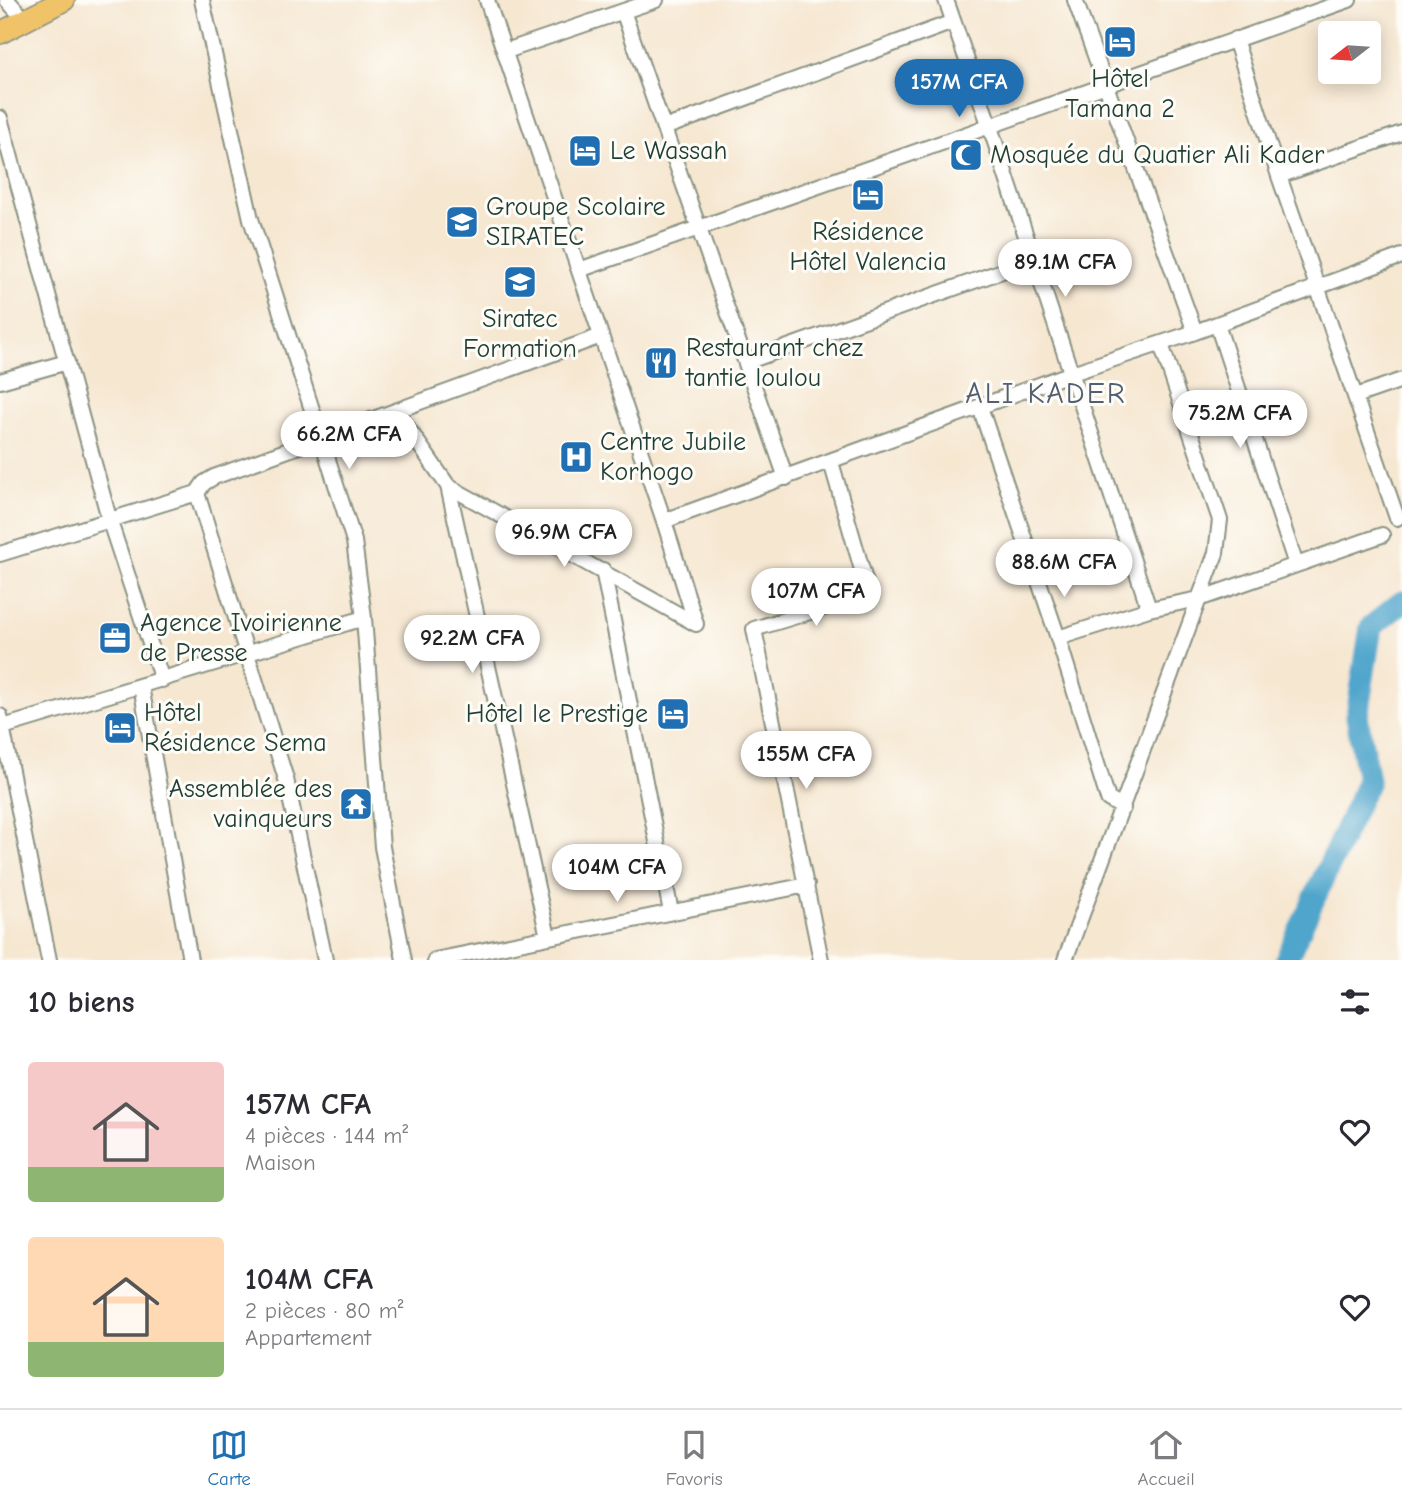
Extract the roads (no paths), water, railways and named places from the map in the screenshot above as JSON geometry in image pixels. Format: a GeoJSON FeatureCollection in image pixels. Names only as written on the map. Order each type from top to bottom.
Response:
{"type":"FeatureCollection","features":[{"type":"Feature","properties":{"kind":"main road"},"geometry":{"type":"LineString","coordinates":[[0,33],[64,0]]}},
{"type":"Feature","properties":{"kind":"street"},"geometry":{"type":"LineString","coordinates":[[7,0],[25,20]]}},
{"type":"Feature","properties":{"kind":"street"},"geometry":{"type":"LineString","coordinates":[[202,0],[251,219],[354,541],[364,618],[382,847],[404,960]]}},
{"type":"Feature","properties":{"kind":"street"},"geometry":{"type":"LineString","coordinates":[[448,486],[696,624],[664,521],[487,0]]}},
{"type":"Feature","properties":{"kind":"street"},"geometry":{"type":"LineString","coordinates":[[506,51],[656,0]]}},
{"type":"Feature","properties":{"kind":"street"},"geometry":{"type":"LineString","coordinates":[[946,0],[1149,609]]}},
{"type":"Feature","properties":{"kind":"street"},"geometry":{"type":"LineString","coordinates":[[1075,0],[1195,332]]}},
{"type":"Feature","properties":{"kind":"street"},"geometry":{"type":"LineString","coordinates":[[579,270],[1349,0]]}},
{"type":"Feature","properties":{"kind":"street"},"geometry":{"type":"LineString","coordinates":[[623,11],[786,478]]}},
{"type":"Feature","properties":{"kind":"street"},"geometry":{"type":"LineString","coordinates":[[664,128],[953,22]]}},
{"type":"Feature","properties":{"kind":"street"},"geometry":{"type":"LineString","coordinates":[[1235,38],[1279,176],[1396,518]]}},
{"type":"Feature","properties":{"kind":"street"},"geometry":{"type":"LineString","coordinates":[[0,118],[110,522],[162,680]]}},
{"type":"Feature","properties":{"kind":"street"},"geometry":{"type":"LineString","coordinates":[[1279,176],[1402,133]]}},
{"type":"Feature","properties":{"kind":"street"},"geometry":{"type":"LineString","coordinates":[[664,521],[1402,256]]}},
{"type":"Feature","properties":{"kind":"street"},"geometry":{"type":"LineString","coordinates":[[746,362],[1033,260]]}},
{"type":"Feature","properties":{"kind":"street"},"geometry":{"type":"LineString","coordinates":[[1217,324],[1296,565]]}},
{"type":"Feature","properties":{"kind":"street"},"geometry":{"type":"LineString","coordinates":[[0,554],[197,493],[204,483],[214,477],[601,336]]}},
{"type":"Feature","properties":{"kind":"street"},"geometry":{"type":"LineString","coordinates":[[1065,960],[1216,552],[1220,520],[1161,344]]}},
{"type":"Feature","properties":{"kind":"street"},"geometry":{"type":"LineString","coordinates":[[0,381],[67,362]]}},
{"type":"Feature","properties":{"kind":"street"},"geometry":{"type":"LineString","coordinates":[[1356,396],[1402,380]]}},
{"type":"Feature","properties":{"kind":"street"},"geometry":{"type":"LineString","coordinates":[[980,407],[1058,638],[1108,799],[1123,808]]}},
{"type":"Feature","properties":{"kind":"street"},"geometry":{"type":"LineString","coordinates":[[396,411],[448,486],[548,937]]}},
{"type":"Feature","properties":{"kind":"street"},"geometry":{"type":"LineString","coordinates":[[821,960],[754,629],[869,594],[831,462]]}},
{"type":"Feature","properties":{"kind":"street"},"geometry":{"type":"LineString","coordinates":[[197,493],[286,779],[325,960]]}},
{"type":"Feature","properties":{"kind":"street"},"geometry":{"type":"LineString","coordinates":[[1058,638],[1149,609],[1199,599],[1382,535]]}},
{"type":"Feature","properties":{"kind":"street"},"geometry":{"type":"LineString","coordinates":[[603,570],[671,912]]}},
{"type":"Feature","properties":{"kind":"street"},"geometry":{"type":"LineString","coordinates":[[49,960],[2,721],[141,686],[364,618]]}},
{"type":"Feature","properties":{"kind":"street"},"geometry":{"type":"LineString","coordinates":[[141,686],[190,960]]}},
{"type":"Feature","properties":{"kind":"street"},"geometry":{"type":"LineString","coordinates":[[435,960],[807,885]]}},
{"type":"Feature","properties":{"kind":"waterway"},"geometry":{"type":"LineString","coordinates":[[1286,960],[1368,781],[1357,716],[1371,627],[1402,602]]}},
{"type":"Feature","properties":{"kind":"place","name":"Hôtel Tamana 2"},"geometry":{"type":"Point","coordinates":[1120,42]}},
{"type":"Feature","properties":{"kind":"place","name":"Le Wassah"},"geometry":{"type":"Point","coordinates":[585,151]}},
{"type":"Feature","properties":{"kind":"place","name":"Mosquée du Quatier Ali Kader"},"geometry":{"type":"Point","coordinates":[966,155]}},
{"type":"Feature","properties":{"kind":"place","name":"Résidence Hôtel Valencia"},"geometry":{"type":"Point","coordinates":[868,195]}},
{"type":"Feature","properties":{"kind":"place","name":"Groupe Scolaire SIRATEC"},"geometry":{"type":"Point","coordinates":[462,222]}},
{"type":"Feature","properties":{"kind":"place","name":"Siratec Formation"},"geometry":{"type":"Point","coordinates":[520,282]}},
{"type":"Feature","properties":{"kind":"place","name":"Restaurant chez tantie loulou"},"geometry":{"type":"Point","coordinates":[661,363]}},
{"type":"Feature","properties":{"kind":"place","name":"Centre Jubile Korhogo"},"geometry":{"type":"Point","coordinates":[576,457]}},
{"type":"Feature","properties":{"kind":"place","name":"Agence Ivoirienne de Presse"},"geometry":{"type":"Point","coordinates":[115,638]}},
{"type":"Feature","properties":{"kind":"place","name":"Hôtel le Prestige"},"geometry":{"type":"Point","coordinates":[673,714]}},
{"type":"Feature","properties":{"kind":"place","name":"Hôtel Résidence Sema"},"geometry":{"type":"Point","coordinates":[120,728]}},
{"type":"Feature","properties":{"kind":"place","name":"Assemblée des vainqueurs"},"geometry":{"type":"Point","coordinates":[356,804]}},
{"type":"Feature","properties":{"kind":"district","name":"ALI KADER"},"geometry":{"type":"Point","coordinates":[1046,393]}}]}
